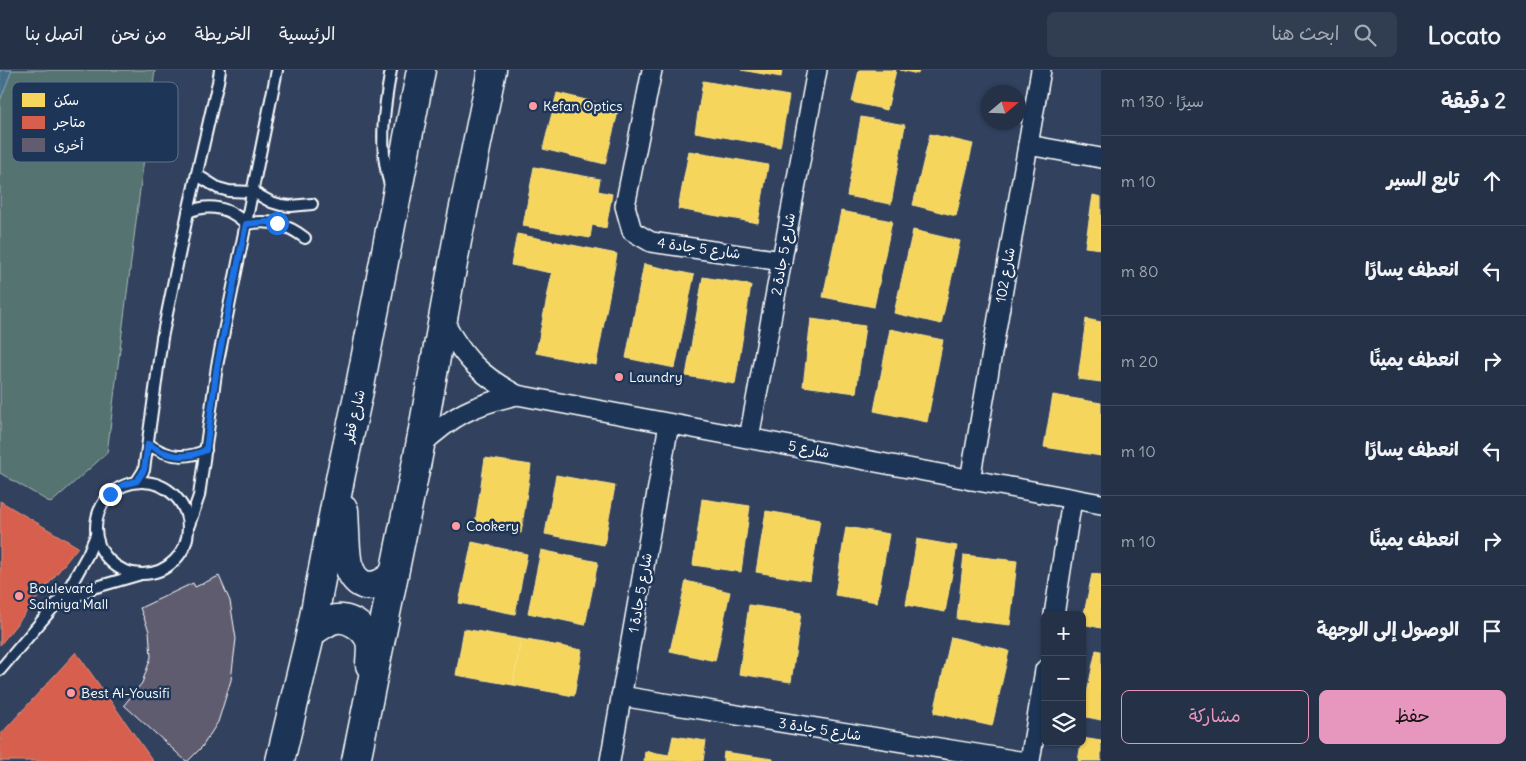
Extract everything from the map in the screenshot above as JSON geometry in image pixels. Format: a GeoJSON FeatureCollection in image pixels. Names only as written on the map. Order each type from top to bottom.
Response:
{"type":"FeatureCollection","features":[{"type":"Feature","properties":{"kind":"main road","name":"شارع قطر"},"geometry":{"type":"LineString","coordinates":[[280,761],[311,632],[341,474],[360,391],[421,70]]}},
{"type":"Feature","properties":{"kind":"main road"},"geometry":{"type":"LineString","coordinates":[[476,150],[481,70]]}},
{"type":"Feature","properties":{"kind":"main road"},"geometry":{"type":"LineString","coordinates":[[356,761],[392,576],[420,446],[442,319],[492,70]]}},
{"type":"Feature","properties":{"kind":"main road"},"geometry":{"type":"LineString","coordinates":[[341,474],[348,564],[358,582],[368,586],[382,585],[392,576]]}},
{"type":"Feature","properties":{"kind":"main road"},"geometry":{"type":"LineString","coordinates":[[311,632],[333,620],[351,621],[361,627],[371,643],[369,696]]}},
{"type":"Feature","properties":{"kind":"street","name":"شارع 5 جادة 4"},"geometry":{"type":"LineString","coordinates":[[652,70],[625,206],[632,231],[651,242],[782,260]]}},
{"type":"Feature","properties":{"kind":"street","name":"شارع 5 جادة 2"},"geometry":{"type":"LineString","coordinates":[[750,438],[817,70]]}},
{"type":"Feature","properties":{"kind":"street","name":"شارع 102"},"geometry":{"type":"LineString","coordinates":[[970,480],[1041,70]]}},
{"type":"Feature","properties":{"kind":"street"},"geometry":{"type":"LineString","coordinates":[[1028,145],[1101,158]]}},
{"type":"Feature","properties":{"kind":"street","name":"شارع 5"},"geometry":{"type":"LineString","coordinates":[[442,319],[456,343],[473,364],[494,382],[517,395],[1101,504]]}},
{"type":"Feature","properties":{"kind":"street","name":"شارع 5"},"geometry":{"type":"LineString","coordinates":[[420,446],[440,427],[464,412],[490,402],[517,395]]}},
{"type":"Feature","properties":{"kind":"street","name":"شارع 5 جادة 1"},"geometry":{"type":"LineString","coordinates":[[610,761],[669,424]]}},
{"type":"Feature","properties":{"kind":"street"},"geometry":{"type":"LineString","coordinates":[[1055,611],[1072,499]]}},
{"type":"Feature","properties":{"kind":"street"},"geometry":{"type":"LineString","coordinates":[[1030,761],[1041,694]]}},
{"type":"Feature","properties":{"kind":"street","name":"شارع 5 جادة 3"},"geometry":{"type":"LineString","coordinates":[[621,696],[1019,761]]}},
{"type":"Feature","properties":{"kind":"lane"},"geometry":{"type":"LineString","coordinates":[[137,481],[144,470],[162,338],[220,70]]}},
{"type":"Feature","properties":{"kind":"lane"},"geometry":{"type":"LineString","coordinates":[[55,607],[93,588],[139,575],[155,573],[169,567],[180,555],[187,541],[189,525],[199,496],[217,366],[276,70]]}},
{"type":"Feature","properties":{"kind":"lane"},"geometry":{"type":"LineString","coordinates":[[390,70],[384,112],[383,142],[387,176],[396,203]]}},
{"type":"Feature","properties":{"kind":"lane"},"geometry":{"type":"LineString","coordinates":[[197,175],[207,182],[229,191],[252,192],[281,205],[312,204]]}},
{"type":"Feature","properties":{"kind":"lane"},"geometry":{"type":"LineString","coordinates":[[188,212],[209,206],[219,207],[239,216],[246,224]]}},
{"type":"Feature","properties":{"kind":"lane"},"geometry":{"type":"LineString","coordinates":[[246,224],[277,223],[297,231],[305,238]]}},
{"type":"Feature","properties":{"kind":"lane"},"geometry":{"type":"LineString","coordinates":[[148,444],[156,450],[176,457],[196,454],[206,450]]}},
{"type":"Feature","properties":{"kind":"lane"},"geometry":{"type":"LineString","coordinates":[[139,575],[124,571],[111,563],[101,550],[96,535],[96,520],[101,506],[110,494],[123,485],[137,481],[152,482],[166,488],[178,497],[185,510],[189,525]]}},
{"type":"Feature","properties":{"kind":"lane"},"geometry":{"type":"LineString","coordinates":[[0,670],[55,607],[79,573],[96,535]]}},
{"type":"Feature","properties":{"kind":"green space"},"geometry":{"type":"Polygon","coordinates":[[[0,70],[155,70],[153,82],[12,82],[12,162],[143,162],[107,453],[51,503],[0,473],[0,70]]]}},
{"type":"Feature","properties":{"kind":"water"},"geometry":{"type":"Polygon","coordinates":[[[0,70],[12,70],[0,101],[0,70]]]}},
{"type":"Feature","properties":{"kind":"building: سكن"},"geometry":{"type":"Polygon","coordinates":[[[741,70],[782,70],[781,77],[741,70]]]}},
{"type":"Feature","properties":{"kind":"building: سكن"},"geometry":{"type":"Polygon","coordinates":[[[859,70],[896,70],[887,110],[852,102],[859,70]]]}},
{"type":"Feature","properties":{"kind":"building: سكن"},"geometry":{"type":"Polygon","coordinates":[[[900,70],[919,70],[918,74],[900,70]]]}},
{"type":"Feature","properties":{"kind":"building: سكن"},"geometry":{"type":"Polygon","coordinates":[[[703,81],[789,96],[780,147],[695,132],[703,81]]]}},
{"type":"Feature","properties":{"kind":"building: سكن"},"geometry":{"type":"Polygon","coordinates":[[[557,93],[619,108],[605,164],[543,149],[557,93]]]}},
{"type":"Feature","properties":{"kind":"building: سكن"},"geometry":{"type":"Polygon","coordinates":[[[861,117],[905,125],[891,204],[847,196],[861,117]]]}},
{"type":"Feature","properties":{"kind":"building: سكن"},"geometry":{"type":"Polygon","coordinates":[[[930,134],[973,144],[956,216],[913,205],[930,134]]]}},
{"type":"Feature","properties":{"kind":"building: سكن"},"geometry":{"type":"Polygon","coordinates":[[[689,151],[768,165],[758,223],[678,209],[689,151]]]}},
{"type":"Feature","properties":{"kind":"building: سكن"},"geometry":{"type":"Polygon","coordinates":[[[534,167],[600,179],[598,191],[612,194],[606,228],[592,225],[590,238],[523,226],[534,167]]]}},
{"type":"Feature","properties":{"kind":"building: سكن"},"geometry":{"type":"Polygon","coordinates":[[[1093,195],[1101,197],[1101,249],[1085,247],[1093,195]]]}},
{"type":"Feature","properties":{"kind":"building: سكن"},"geometry":{"type":"Polygon","coordinates":[[[841,211],[892,221],[874,307],[823,297],[841,211]]]}},
{"type":"Feature","properties":{"kind":"building: سكن"},"geometry":{"type":"Polygon","coordinates":[[[913,230],[960,241],[941,324],[894,313],[913,230]]]}},
{"type":"Feature","properties":{"kind":"building: سكن"},"geometry":{"type":"Polygon","coordinates":[[[517,234],[617,254],[596,365],[536,353],[552,273],[511,265],[517,234]]]}},
{"type":"Feature","properties":{"kind":"building: سكن"},"geometry":{"type":"Polygon","coordinates":[[[644,264],[694,275],[675,368],[626,358],[644,264]]]}},
{"type":"Feature","properties":{"kind":"building: سكن"},"geometry":{"type":"Polygon","coordinates":[[[703,277],[751,285],[735,384],[686,376],[703,277]]]}},
{"type":"Feature","properties":{"kind":"building: سكن"},"geometry":{"type":"Polygon","coordinates":[[[811,319],[865,326],[856,393],[803,386],[811,319]]]}},
{"type":"Feature","properties":{"kind":"building: سكن"},"geometry":{"type":"Polygon","coordinates":[[[1086,319],[1101,322],[1101,382],[1078,379],[1086,319]]]}},
{"type":"Feature","properties":{"kind":"building: سكن"},"geometry":{"type":"Polygon","coordinates":[[[890,329],[943,340],[927,422],[874,411],[890,329]]]}},
{"type":"Feature","properties":{"kind":"building: سكن"},"geometry":{"type":"Polygon","coordinates":[[[1053,395],[1101,403],[1101,456],[1044,447],[1053,395]]]}},
{"type":"Feature","properties":{"kind":"building: سكن"},"geometry":{"type":"Polygon","coordinates":[[[485,458],[531,465],[521,533],[475,525],[485,458]]]}},
{"type":"Feature","properties":{"kind":"building: سكن"},"geometry":{"type":"Polygon","coordinates":[[[556,475],[615,486],[604,545],[545,534],[556,475]]]}},
{"type":"Feature","properties":{"kind":"building: سكن"},"geometry":{"type":"Polygon","coordinates":[[[702,499],[750,506],[741,572],[693,565],[702,499]]]}},
{"type":"Feature","properties":{"kind":"building: سكن"},"geometry":{"type":"Polygon","coordinates":[[[766,511],[820,520],[810,581],[756,572],[766,511]]]}},
{"type":"Feature","properties":{"kind":"building: سكن"},"geometry":{"type":"Polygon","coordinates":[[[846,527],[889,534],[877,602],[835,595],[846,527]]]}},
{"type":"Feature","properties":{"kind":"building: سكن"},"geometry":{"type":"Polygon","coordinates":[[[917,539],[957,546],[945,612],[906,605],[917,539]]]}},
{"type":"Feature","properties":{"kind":"building: سكن"},"geometry":{"type":"Polygon","coordinates":[[[472,542],[527,554],[515,614],[459,603],[472,542]]]}},
{"type":"Feature","properties":{"kind":"building: سكن"},"geometry":{"type":"Polygon","coordinates":[[[541,550],[598,562],[585,625],[528,613],[541,550]]]}},
{"type":"Feature","properties":{"kind":"building: سكن"},"geometry":{"type":"Polygon","coordinates":[[[964,555],[1017,561],[1010,625],[957,619],[964,555]]]}},
{"type":"Feature","properties":{"kind":"building: سكن"},"geometry":{"type":"Polygon","coordinates":[[[1092,574],[1101,575],[1101,628],[1086,625],[1085,611],[1092,574]]]}},
{"type":"Feature","properties":{"kind":"building: سكن"},"geometry":{"type":"Polygon","coordinates":[[[686,581],[730,592],[715,661],[670,651],[686,581]]]}},
{"type":"Feature","properties":{"kind":"building: سكن"},"geometry":{"type":"Polygon","coordinates":[[[749,605],[801,613],[791,682],[739,674],[749,605]]]}},
{"type":"Feature","properties":{"kind":"building: سكن"},"geometry":{"type":"Polygon","coordinates":[[[464,629],[521,639],[513,685],[456,675],[464,629]]]}},
{"type":"Feature","properties":{"kind":"building: سكن"},"geometry":{"type":"Polygon","coordinates":[[[951,637],[1009,651],[992,726],[934,713],[951,637]]]}},
{"type":"Feature","properties":{"kind":"building: سكن"},"geometry":{"type":"Polygon","coordinates":[[[521,639],[582,650],[574,696],[513,685],[521,639]]]}},
{"type":"Feature","properties":{"kind":"building: سكن"},"geometry":{"type":"Polygon","coordinates":[[[1096,650],[1101,651],[1101,720],[1086,717],[1086,697],[1096,650]]]}},
{"type":"Feature","properties":{"kind":"building: سكن"},"geometry":{"type":"Polygon","coordinates":[[[673,736],[706,741],[703,761],[644,761],[645,751],[669,755],[673,736]]]}},
{"type":"Feature","properties":{"kind":"building: سكن"},"geometry":{"type":"Polygon","coordinates":[[[1086,739],[1101,741],[1101,761],[1078,761],[1081,746],[1086,746],[1086,739]]]}},
{"type":"Feature","properties":{"kind":"building: سكن"},"geometry":{"type":"Polygon","coordinates":[[[724,752],[773,759],[773,761],[723,761],[724,752]]]}},
{"type":"Feature","properties":{"kind":"building: متاجر","name":"Boulevard Salmiya Mall"},"geometry":{"type":"Polygon","coordinates":[[[0,501],[78,547],[0,645],[0,501]]]}},
{"type":"Feature","properties":{"kind":"building: متاجر","name":"Best Al-Yousifi"},"geometry":{"type":"Polygon","coordinates":[[[76,652],[153,761],[0,761],[0,735],[76,652]]]}},
{"type":"Feature","properties":{"kind":"building: أخرى"},"geometry":{"type":"Polygon","coordinates":[[[219,576],[230,601],[236,639],[231,680],[218,722],[202,747],[186,761],[124,705],[142,683],[151,657],[149,631],[140,608],[193,583],[195,587],[219,576]]]}},
{"type":"Feature","properties":{"kind":"place","name":"Kefan Optics"},"geometry":{"type":"Point","coordinates":[533,106]}},
{"type":"Feature","properties":{"kind":"place","name":"Laundry"},"geometry":{"type":"Point","coordinates":[619,377]}},
{"type":"Feature","properties":{"kind":"place","name":"Cookery"},"geometry":{"type":"Point","coordinates":[456,526]}},
{"type":"Feature","properties":{"kind":"place","name":"Boulevard Salmiya Mall"},"geometry":{"type":"Point","coordinates":[19,596]}},
{"type":"Feature","properties":{"kind":"place","name":"Best Al-Yousifi"},"geometry":{"type":"Point","coordinates":[71,693]}},
{"type":"Feature","properties":{"kind":"route"},"geometry":{"type":"LineString","coordinates":[[110,494],[123,485],[137,481],[144,470],[148,444],[156,450],[176,457],[196,454],[206,450],[217,366],[246,224],[256,222],[277,223]]}}]}
